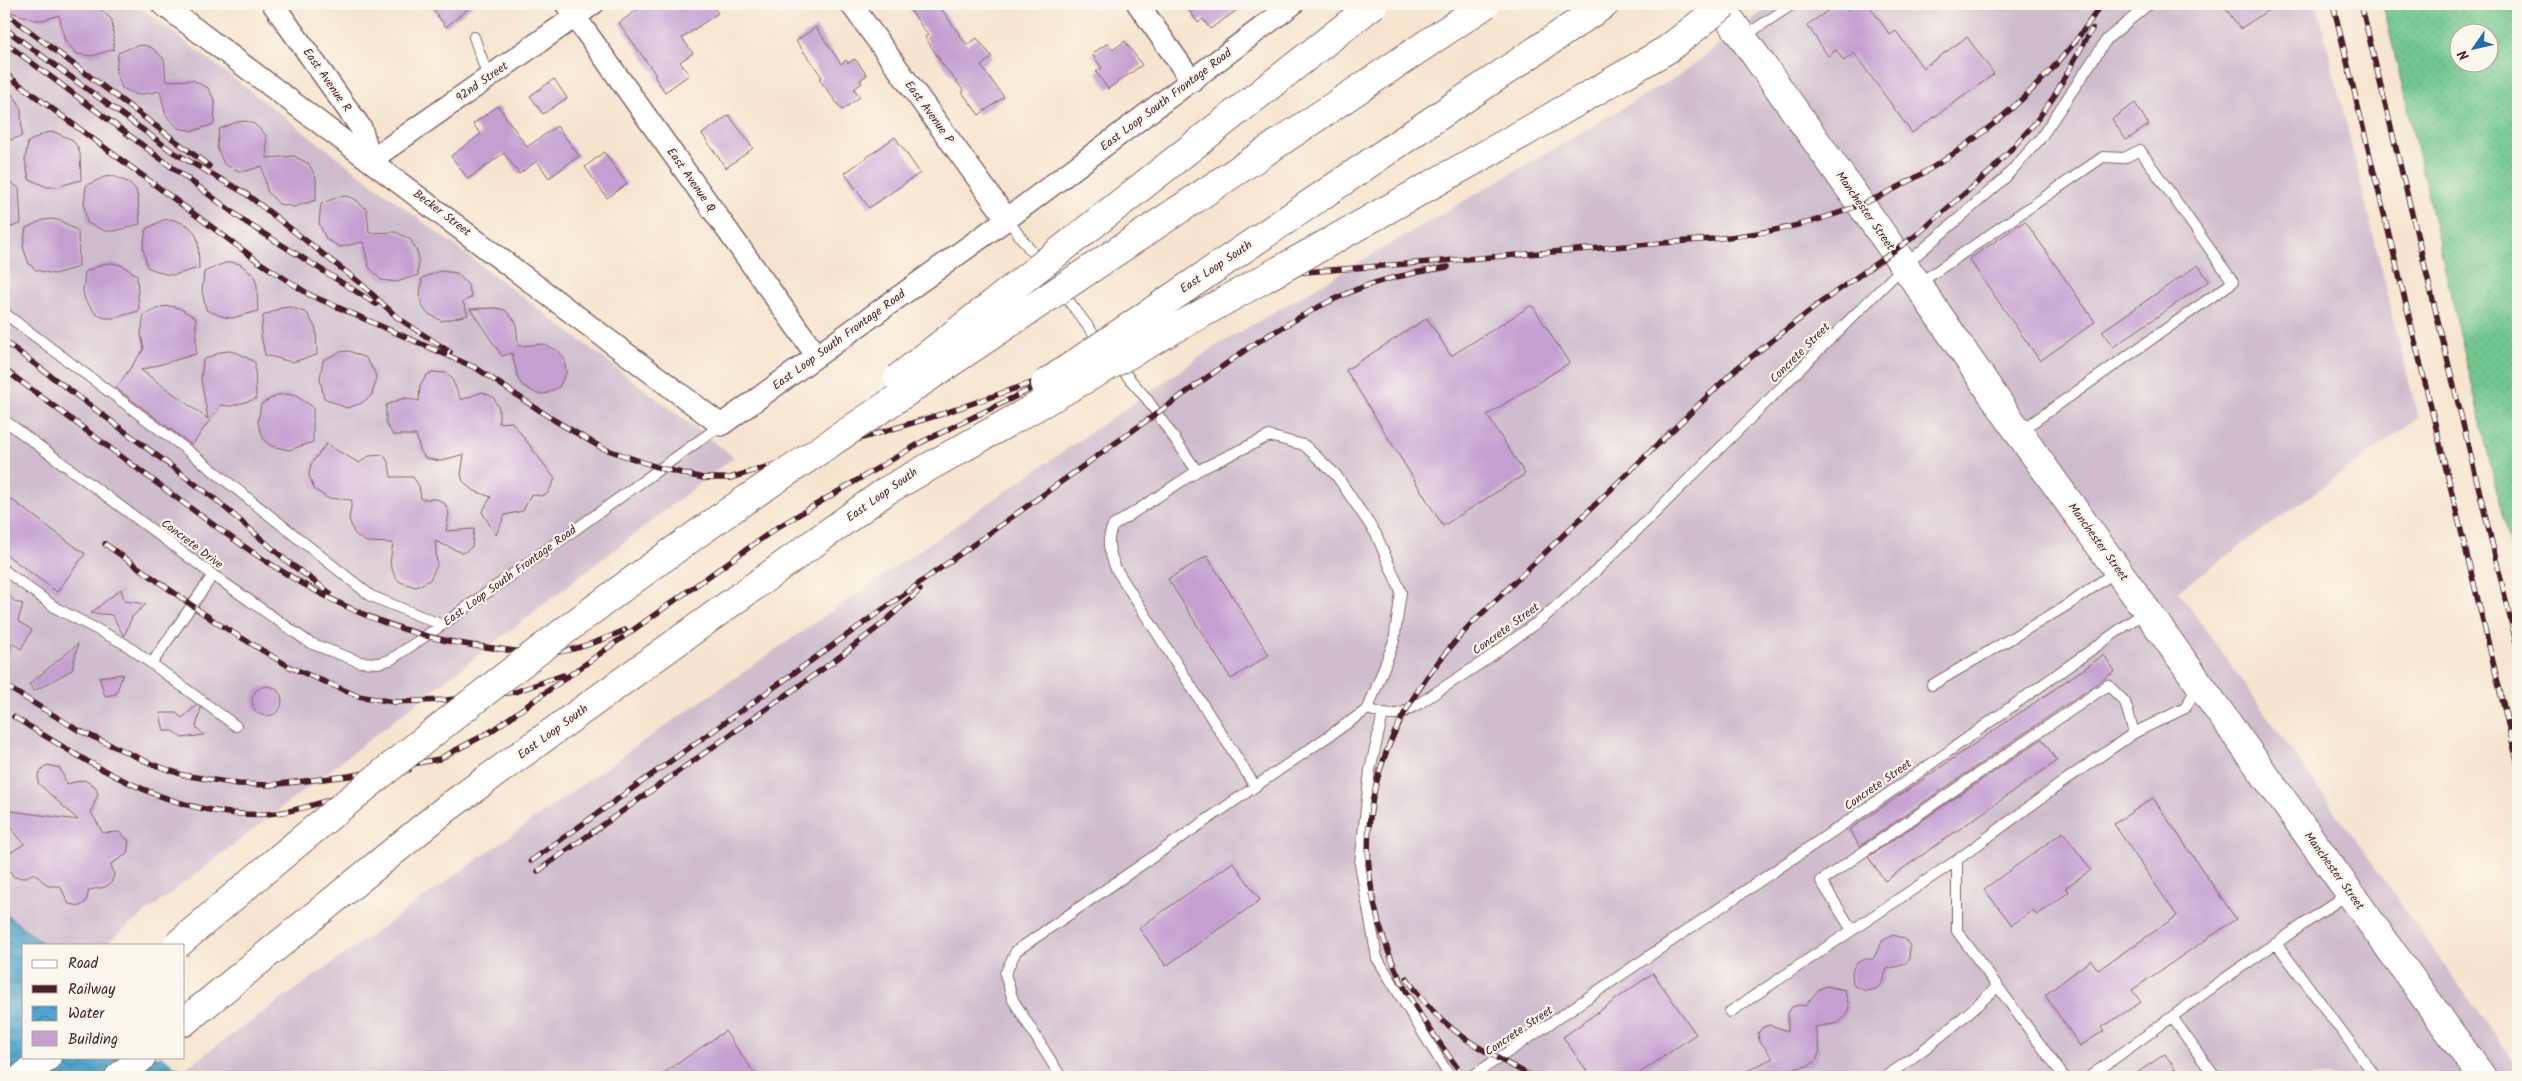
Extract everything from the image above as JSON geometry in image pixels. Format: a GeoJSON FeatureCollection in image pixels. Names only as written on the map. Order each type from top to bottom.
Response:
{"type":"FeatureCollection","features":[{"type":"Feature","properties":{"kind":"main road"},"geometry":{"type":"LineString","coordinates":[[740,503],[1276,78],[1374,4]]}},
{"type":"Feature","properties":{"kind":"main road"},"geometry":{"type":"LineString","coordinates":[[178,944],[367,783],[629,580],[740,503],[1486,4]]}},
{"type":"Feature","properties":{"kind":"main road","name":"East Loop South"},"geometry":{"type":"LineString","coordinates":[[185,1021],[447,808],[886,491],[1605,4]]}},
{"type":"Feature","properties":{"kind":"main road","name":"Manchester Street"},"geometry":{"type":"LineString","coordinates":[[1718,4],[1911,275],[2019,433],[2482,1077]]}},
{"type":"Feature","properties":{"kind":"main road"},"geometry":{"type":"LineString","coordinates":[[886,491],[1529,130],[1668,48],[1725,4]]}},
{"type":"Feature","properties":{"kind":"main road"},"geometry":{"type":"LineString","coordinates":[[23,1077],[46,1058]]}},
{"type":"Feature","properties":{"kind":"main road"},"geometry":{"type":"LineString","coordinates":[[119,1077],[141,1058]]}},
{"type":"Feature","properties":{"kind":"street","name":"Becker Street"},"geometry":{"type":"LineString","coordinates":[[162,4],[721,425]]}},
{"type":"Feature","properties":{"kind":"street","name":"East Avenue R"},"geometry":{"type":"LineString","coordinates":[[273,4],[362,128],[371,160]]}},
{"type":"Feature","properties":{"kind":"street","name":"92nd Street"},"geometry":{"type":"LineString","coordinates":[[371,160],[488,77],[570,10],[593,4]]}},
{"type":"Feature","properties":{"kind":"street","name":"East Avenue P"},"geometry":{"type":"LineString","coordinates":[[852,4],[1007,219]]}},
{"type":"Feature","properties":{"kind":"street"},"geometry":{"type":"LineString","coordinates":[[1138,4],[1192,80]]}},
{"type":"Feature","properties":{"kind":"street","name":"East Loop South Frontage Road"},"geometry":{"type":"LineString","coordinates":[[721,425],[1007,219],[1294,4]]}},
{"type":"Feature","properties":{"kind":"street","name":"East Avenue Q"},"geometry":{"type":"LineString","coordinates":[[570,10],[816,356]]}},
{"type":"Feature","properties":{"kind":"lane"},"geometry":{"type":"LineString","coordinates":[[1742,38],[1793,4]]}},
{"type":"Feature","properties":{"kind":"lane"},"geometry":{"type":"LineString","coordinates":[[1911,275],[2040,139],[2107,40],[2149,4]]}},
{"type":"Feature","properties":{"kind":"lane"},"geometry":{"type":"LineString","coordinates":[[474,37],[488,77]]}},
{"type":"Feature","properties":{"kind":"lane"},"geometry":{"type":"LineString","coordinates":[[1911,275],[2103,157],[2124,158],[2140,150],[2233,282],[2019,433]]}},
{"type":"Feature","properties":{"kind":"lane"},"geometry":{"type":"LineString","coordinates":[[1007,219],[1106,351],[1147,399],[1197,471]]}},
{"type":"Feature","properties":{"kind":"lane","name":"Concrete Street"},"geometry":{"type":"LineString","coordinates":[[1383,714],[1392,715],[1404,712],[1420,704],[1544,618],[1911,275]]}},
{"type":"Feature","properties":{"kind":"lane"},"geometry":{"type":"LineString","coordinates":[[4,312],[191,453],[371,596],[442,625]]}},
{"type":"Feature","properties":{"kind":"lane","name":"Concrete Drive"},"geometry":{"type":"LineString","coordinates":[[5,424],[213,575],[310,642],[360,662],[378,663]]}},
{"type":"Feature","properties":{"kind":"lane","name":"East Loop South Frontage Road"},"geometry":{"type":"LineString","coordinates":[[378,663],[390,660],[442,625],[721,425]]}},
{"type":"Feature","properties":{"kind":"lane"},"geometry":{"type":"LineString","coordinates":[[1061,1077],[1013,1000],[1005,974],[1016,951],[1368,709],[1394,641],[1401,592],[1376,534],[1336,476],[1304,445],[1270,436],[1197,471],[1113,526],[1108,535],[1109,551],[1116,569],[1255,786]]}},
{"type":"Feature","properties":{"kind":"lane"},"geometry":{"type":"LineString","coordinates":[[4,570],[56,608],[125,644],[236,726]]}},
{"type":"Feature","properties":{"kind":"lane"},"geometry":{"type":"LineString","coordinates":[[1932,685],[2071,603],[2118,570]]}},
{"type":"Feature","properties":{"kind":"lane"},"geometry":{"type":"LineString","coordinates":[[152,664],[213,575]]}},
{"type":"Feature","properties":{"kind":"lane","name":"Concrete Street"},"geometry":{"type":"LineString","coordinates":[[1471,1077],[1904,783],[2147,610]]}},
{"type":"Feature","properties":{"kind":"lane"},"geometry":{"type":"LineString","coordinates":[[1730,1012],[1957,860],[2134,733],[2184,708],[2200,684]]}},
{"type":"Feature","properties":{"kind":"lane"},"geometry":{"type":"LineString","coordinates":[[1852,930],[1821,881],[2108,685],[2125,702],[2134,733]]}},
{"type":"Feature","properties":{"kind":"lane"},"geometry":{"type":"LineString","coordinates":[[1368,709],[1383,714],[1370,770],[1360,864],[1377,958],[1450,1077]]}},
{"type":"Feature","properties":{"kind":"lane"},"geometry":{"type":"LineString","coordinates":[[1957,860],[1957,931],[2064,1077]]}},
{"type":"Feature","properties":{"kind":"lane"},"geometry":{"type":"LineString","coordinates":[[2089,1077],[2350,892]]}},
{"type":"Feature","properties":{"kind":"lane"},"geometry":{"type":"LineString","coordinates":[[2276,943],[2376,1077]]}},
{"type":"Feature","properties":{"kind":"lane"},"geometry":{"type":"LineString","coordinates":[[1885,1077],[1958,1024],[1998,986]]}},
{"type":"Feature","properties":{"kind":"lane"},"geometry":{"type":"LineString","coordinates":[[2172,1017],[2215,1077]]}},
{"type":"Feature","properties":{"kind":"shaded area"},"geometry":{"type":"Polygon","coordinates":[[[4,4],[135,4],[734,457],[105,944],[26,944],[4,927],[4,4]]]}},
{"type":"Feature","properties":{"kind":"shaded area"},"geometry":{"type":"Polygon","coordinates":[[[1773,4],[2317,4],[2418,418],[2178,591],[2518,1068],[2518,1077],[173,1077],[635,747],[1213,348],[1681,74],[1773,4]]]}},
{"type":"Feature","properties":{"kind":"green space"},"geometry":{"type":"Polygon","coordinates":[[[2383,4],[2518,4],[2518,582],[2383,4]]]}},
{"type":"Feature","properties":{"kind":"water"},"geometry":{"type":"Polygon","coordinates":[[[4,913],[44,944],[22,944],[22,1058],[164,1058],[174,1066],[189,1072],[191,1077],[4,1077],[4,913]]]}},
{"type":"Feature","properties":{"kind":"building"},"geometry":{"type":"Polygon","coordinates":[[[4,4],[83,4],[83,7],[100,9],[112,20],[114,49],[92,56],[77,54],[65,41],[59,15],[44,20],[36,20],[4,10],[4,4]]]}},
{"type":"Feature","properties":{"kind":"building"},"geometry":{"type":"Polygon","coordinates":[[[429,4],[474,4],[446,27],[429,4]]]}},
{"type":"Feature","properties":{"kind":"building"},"geometry":{"type":"Polygon","coordinates":[[[645,4],[711,4],[718,13],[682,38],[693,53],[680,62],[689,75],[665,92],[654,76],[656,75],[619,23],[645,4]]]}},
{"type":"Feature","properties":{"kind":"building"},"geometry":{"type":"Polygon","coordinates":[[[906,4],[938,4],[967,45],[977,38],[992,57],[981,66],[1004,97],[979,115],[962,92],[964,91],[943,65],[925,37],[928,35],[906,4]]]}},
{"type":"Feature","properties":{"kind":"building"},"geometry":{"type":"Polygon","coordinates":[[[1185,4],[1246,4],[1210,29],[1203,19],[1198,23],[1185,4]]]}},
{"type":"Feature","properties":{"kind":"building"},"geometry":{"type":"Polygon","coordinates":[[[1838,4],[1841,4],[1847,11],[1857,4],[1868,4],[1890,35],[1896,31],[1923,68],[1967,37],[1994,74],[1912,133],[1854,53],[1844,61],[1836,50],[1828,56],[1807,25],[1838,4]]]}},
{"type":"Feature","properties":{"kind":"building"},"geometry":{"type":"Polygon","coordinates":[[[2223,4],[2277,4],[2240,29],[2223,4]]]}},
{"type":"Feature","properties":{"kind":"building"},"geometry":{"type":"Polygon","coordinates":[[[816,27],[841,64],[846,60],[848,63],[855,59],[867,75],[860,80],[862,83],[854,89],[860,97],[842,110],[819,79],[822,77],[796,41],[816,27]]]}},
{"type":"Feature","properties":{"kind":"building"},"geometry":{"type":"Polygon","coordinates":[[[1125,41],[1142,65],[1108,89],[1096,72],[1102,68],[1092,54],[1108,43],[1113,50],[1125,41]]]}},
{"type":"Feature","properties":{"kind":"building"},"geometry":{"type":"Polygon","coordinates":[[[144,45],[152,48],[164,59],[166,81],[193,80],[208,88],[215,102],[214,124],[193,131],[178,128],[166,115],[160,91],[137,95],[122,88],[116,72],[118,53],[135,46],[144,45]]]}},
{"type":"Feature","properties":{"kind":"building"},"geometry":{"type":"Polygon","coordinates":[[[554,79],[567,98],[543,114],[530,96],[554,79]]]}},
{"type":"Feature","properties":{"kind":"building"},"geometry":{"type":"Polygon","coordinates":[[[4,84],[18,102],[21,110],[22,136],[4,142],[4,84]]]}},
{"type":"Feature","properties":{"kind":"building"},"geometry":{"type":"Polygon","coordinates":[[[2135,103],[2149,125],[2126,140],[2112,119],[2135,103]]]}},
{"type":"Feature","properties":{"kind":"building"},"geometry":{"type":"Polygon","coordinates":[[[498,106],[527,147],[557,126],[579,156],[549,178],[537,161],[519,174],[504,153],[468,179],[451,156],[481,134],[473,124],[498,106]]]}},
{"type":"Feature","properties":{"kind":"building"},"geometry":{"type":"Polygon","coordinates":[[[729,115],[753,148],[726,168],[702,134],[729,115]]]}},
{"type":"Feature","properties":{"kind":"building"},"geometry":{"type":"Polygon","coordinates":[[[246,121],[254,124],[266,135],[267,158],[294,156],[309,164],[316,178],[316,200],[294,207],[279,204],[267,191],[262,166],[247,171],[239,171],[224,164],[217,147],[219,129],[237,122],[246,121]]]}},
{"type":"Feature","properties":{"kind":"building"},"geometry":{"type":"Polygon","coordinates":[[[54,132],[71,139],[77,146],[80,154],[81,180],[56,187],[47,187],[29,179],[25,160],[28,142],[45,133],[54,132]]]}},
{"type":"Feature","properties":{"kind":"building"},"geometry":{"type":"Polygon","coordinates":[[[895,137],[920,173],[869,208],[845,173],[895,137]]]}},
{"type":"Feature","properties":{"kind":"building"},"geometry":{"type":"Polygon","coordinates":[[[604,152],[627,184],[607,198],[585,167],[604,152]]]}},
{"type":"Feature","properties":{"kind":"building"},"geometry":{"type":"Polygon","coordinates":[[[113,176],[130,183],[136,190],[140,224],[115,231],[105,231],[87,223],[84,205],[86,186],[104,177],[113,176]]]}},
{"type":"Feature","properties":{"kind":"building"},"geometry":{"type":"Polygon","coordinates":[[[4,178],[19,188],[21,224],[4,229],[4,178]]]}},
{"type":"Feature","properties":{"kind":"building"},"geometry":{"type":"Polygon","coordinates":[[[347,196],[355,199],[367,210],[369,233],[396,232],[411,240],[418,254],[418,275],[397,282],[381,280],[369,267],[363,242],[340,247],[326,239],[319,223],[321,204],[338,197],[347,196]]]}},
{"type":"Feature","properties":{"kind":"building"},"geometry":{"type":"Polygon","coordinates":[[[172,219],[189,226],[195,233],[198,242],[199,268],[174,275],[165,274],[147,267],[143,248],[146,229],[163,220],[172,219]]]}},
{"type":"Feature","properties":{"kind":"building"},"geometry":{"type":"Polygon","coordinates":[[[43,220],[61,221],[78,231],[79,267],[54,274],[36,270],[29,264],[23,247],[26,228],[43,220]]]}},
{"type":"Feature","properties":{"kind":"building"},"geometry":{"type":"Polygon","coordinates":[[[2025,221],[2095,322],[2040,361],[1969,259],[2025,221]]]}},
{"type":"Feature","properties":{"kind":"building"},"geometry":{"type":"Polygon","coordinates":[[[231,262],[240,264],[254,276],[257,285],[258,311],[233,318],[224,317],[206,310],[202,291],[204,272],[231,262]]]}},
{"type":"Feature","properties":{"kind":"building"},"geometry":{"type":"Polygon","coordinates":[[[103,264],[121,265],[137,275],[139,311],[114,318],[105,318],[96,314],[85,300],[83,291],[85,272],[103,264]]]}},
{"type":"Feature","properties":{"kind":"building"},"geometry":{"type":"Polygon","coordinates":[[[2198,265],[2209,281],[2113,347],[2102,331],[2198,265]]]}},
{"type":"Feature","properties":{"kind":"building"},"geometry":{"type":"Polygon","coordinates":[[[440,271],[457,273],[468,285],[472,297],[463,302],[468,315],[442,321],[427,313],[422,306],[420,297],[422,278],[440,271]]]}},
{"type":"Feature","properties":{"kind":"building"},"geometry":{"type":"Polygon","coordinates":[[[1532,305],[1569,363],[1487,415],[1525,474],[1443,526],[1346,370],[1427,318],[1451,356],[1532,305]]]}},
{"type":"Feature","properties":{"kind":"building"},"geometry":{"type":"Polygon","coordinates":[[[161,307],[179,308],[196,318],[196,354],[141,370],[208,419],[201,379],[203,360],[221,352],[230,351],[255,362],[256,399],[231,406],[221,405],[192,445],[116,388],[144,349],[141,334],[144,315],[161,307]]]}},
{"type":"Feature","properties":{"kind":"building"},"geometry":{"type":"Polygon","coordinates":[[[290,307],[307,313],[316,329],[317,355],[292,362],[265,355],[261,335],[263,316],[281,308],[290,307]]]}},
{"type":"Feature","properties":{"kind":"building"},"geometry":{"type":"Polygon","coordinates":[[[496,308],[505,310],[516,322],[518,346],[544,344],[559,352],[564,358],[566,373],[559,387],[545,394],[537,394],[523,386],[518,379],[512,353],[502,356],[470,309],[496,308]]]}},
{"type":"Feature","properties":{"kind":"building"},"geometry":{"type":"Polygon","coordinates":[[[349,351],[366,358],[375,373],[376,382],[371,396],[360,404],[346,408],[324,398],[320,379],[323,360],[340,352],[349,351]]]}},
{"type":"Feature","properties":{"kind":"building"},"geometry":{"type":"Polygon","coordinates":[[[433,372],[446,373],[451,377],[461,400],[482,392],[493,397],[499,408],[499,423],[512,422],[555,479],[548,493],[541,496],[531,494],[523,511],[505,515],[496,535],[482,512],[491,497],[472,490],[463,481],[461,475],[464,454],[440,461],[425,458],[420,450],[416,435],[393,435],[386,424],[386,405],[404,398],[419,401],[420,385],[427,375],[433,372]]]}},
{"type":"Feature","properties":{"kind":"building"},"geometry":{"type":"Polygon","coordinates":[[[278,395],[296,396],[313,407],[313,442],[289,450],[271,446],[264,440],[258,423],[261,404],[278,395]]]}},
{"type":"Feature","properties":{"kind":"building"},"geometry":{"type":"Polygon","coordinates":[[[326,444],[359,463],[369,456],[384,455],[389,464],[391,477],[413,477],[419,486],[421,499],[437,499],[445,504],[449,513],[446,531],[474,529],[472,547],[463,553],[435,541],[437,565],[430,580],[416,587],[400,582],[395,577],[390,563],[393,543],[367,542],[360,538],[354,533],[349,519],[352,500],[327,498],[314,489],[309,475],[311,464],[326,444]]]}},
{"type":"Feature","properties":{"kind":"building"},"geometry":{"type":"Polygon","coordinates":[[[11,499],[85,554],[57,592],[4,553],[4,509],[11,499]]]}},
{"type":"Feature","properties":{"kind":"building"},"geometry":{"type":"Polygon","coordinates":[[[1207,556],[1269,655],[1231,679],[1168,579],[1207,556]]]}},
{"type":"Feature","properties":{"kind":"building"},"geometry":{"type":"Polygon","coordinates":[[[4,589],[15,602],[23,604],[18,621],[32,630],[21,649],[12,643],[9,655],[4,654],[4,589]]]}},
{"type":"Feature","properties":{"kind":"building"},"geometry":{"type":"Polygon","coordinates":[[[121,589],[124,601],[146,604],[132,617],[124,636],[112,615],[91,613],[121,589]]]}},
{"type":"Feature","properties":{"kind":"building"},"geometry":{"type":"Polygon","coordinates":[[[78,644],[72,670],[34,691],[29,684],[78,644]]]}},
{"type":"Feature","properties":{"kind":"building"},"geometry":{"type":"Polygon","coordinates":[[[2104,655],[2115,671],[1860,846],[1849,830],[2104,655]]]}},
{"type":"Feature","properties":{"kind":"building"},"geometry":{"type":"Polygon","coordinates":[[[123,674],[116,694],[105,696],[99,677],[123,674]]]}},
{"type":"Feature","properties":{"kind":"building"},"geometry":{"type":"Polygon","coordinates":[[[267,686],[277,691],[282,701],[277,711],[267,716],[257,711],[252,701],[257,691],[267,686]]]}},
{"type":"Feature","properties":{"kind":"building"},"geometry":{"type":"Polygon","coordinates":[[[197,705],[201,708],[196,727],[204,735],[182,738],[173,731],[164,731],[160,713],[176,713],[182,718],[197,705]]]}},
{"type":"Feature","properties":{"kind":"building"},"geometry":{"type":"Polygon","coordinates":[[[2042,739],[2057,761],[1885,881],[1868,857],[2042,739]]]}},
{"type":"Feature","properties":{"kind":"building"},"geometry":{"type":"Polygon","coordinates":[[[47,765],[60,768],[67,784],[84,780],[95,786],[98,794],[91,812],[103,833],[119,832],[129,841],[127,854],[111,864],[114,875],[111,883],[105,887],[89,890],[86,902],[80,906],[69,904],[60,886],[48,886],[34,873],[24,878],[14,877],[6,866],[10,853],[24,844],[14,831],[4,810],[78,820],[38,783],[38,774],[47,765]]]}},
{"type":"Feature","properties":{"kind":"building"},"geometry":{"type":"Polygon","coordinates":[[[2153,798],[2236,919],[2132,990],[2141,1002],[2101,1028],[2104,1031],[2080,1046],[2045,995],[2091,960],[2098,970],[2177,916],[2114,824],[2153,798]]]}},
{"type":"Feature","properties":{"kind":"building"},"geometry":{"type":"Polygon","coordinates":[[[2063,832],[2091,870],[2066,887],[2069,892],[2037,915],[2033,910],[2012,925],[1984,889],[2063,832]]]}},
{"type":"Feature","properties":{"kind":"building"},"geometry":{"type":"Polygon","coordinates":[[[1233,862],[1260,900],[1166,966],[1139,928],[1233,862]]]}},
{"type":"Feature","properties":{"kind":"building"},"geometry":{"type":"Polygon","coordinates":[[[1893,935],[1905,939],[1910,946],[1909,960],[1903,965],[1887,969],[1882,983],[1876,989],[1866,991],[1853,985],[1852,971],[1856,963],[1866,959],[1873,959],[1883,940],[1893,935]]]}},
{"type":"Feature","properties":{"kind":"building"},"geometry":{"type":"Polygon","coordinates":[[[1653,973],[1696,1034],[1634,1077],[1591,1077],[1563,1037],[1653,973]]]}},
{"type":"Feature","properties":{"kind":"building"},"geometry":{"type":"Polygon","coordinates":[[[1826,986],[1845,990],[1849,1008],[1845,1017],[1838,1023],[1815,1027],[1820,1051],[1816,1060],[1809,1066],[1780,1071],[1781,1077],[1735,1077],[1773,1058],[1759,1040],[1758,1033],[1763,1027],[1770,1025],[1788,1031],[1788,1013],[1792,1007],[1805,1006],[1818,990],[1826,986]]]}},
{"type":"Feature","properties":{"kind":"building"},"geometry":{"type":"Polygon","coordinates":[[[725,1031],[757,1077],[658,1077],[725,1031]]]}},
{"type":"Feature","properties":{"kind":"building"},"geometry":{"type":"Polygon","coordinates":[[[2165,1054],[2175,1069],[2163,1077],[2131,1077],[2165,1054]]]}},
{"type":"Feature","properties":{"kind":"railway"},"geometry":{"type":"LineString","coordinates":[[4,685],[78,730],[152,764],[183,775],[238,784],[270,785],[349,776],[439,759],[490,732],[778,527],[920,443],[1076,367],[1188,307],[1235,288],[1294,273],[1712,239],[1767,232],[1820,219],[1861,204],[1901,185],[1941,162],[1979,135],[2015,105],[2048,73],[2077,39],[2101,4]]}},
{"type":"Feature","properties":{"kind":"railway"},"geometry":{"type":"LineString","coordinates":[[2333,4],[2518,765]]}},
{"type":"Feature","properties":{"kind":"railway"},"geometry":{"type":"LineString","coordinates":[[2361,4],[2518,650]]}},
{"type":"Feature","properties":{"kind":"railway"},"geometry":{"type":"LineString","coordinates":[[4,12],[209,166]]}},
{"type":"Feature","properties":{"kind":"railway"},"geometry":{"type":"LineString","coordinates":[[4,28],[173,152],[245,193],[360,283],[398,318],[450,352]]}},
{"type":"Feature","properties":{"kind":"railway"},"geometry":{"type":"LineString","coordinates":[[1464,1077],[1418,1010],[1395,968],[1378,920],[1369,873],[1369,828],[1376,785],[1390,743],[1411,702],[1437,663],[1470,625],[1736,369],[1820,303],[1915,236],[1992,170],[2034,124],[2053,98],[2092,29]]}},
{"type":"Feature","properties":{"kind":"railway"},"geometry":{"type":"LineString","coordinates":[[4,42],[247,223],[376,304]]}},
{"type":"Feature","properties":{"kind":"railway"},"geometry":{"type":"LineString","coordinates":[[4,73],[259,262],[310,295],[476,368],[554,420],[602,448],[660,468],[703,478],[730,478],[942,414],[1031,383]]}},
{"type":"Feature","properties":{"kind":"railway"},"geometry":{"type":"LineString","coordinates":[[531,861],[1251,346],[1317,308],[1352,291],[1388,279],[1448,267]]}},
{"type":"Feature","properties":{"kind":"railway"},"geometry":{"type":"LineString","coordinates":[[4,341],[215,499],[288,562],[330,593]]}},
{"type":"Feature","properties":{"kind":"railway"},"geometry":{"type":"LineString","coordinates":[[4,369],[236,541],[275,567],[356,611],[399,628],[444,640],[532,653],[565,651],[597,642],[625,630]]}},
{"type":"Feature","properties":{"kind":"railway"},"geometry":{"type":"LineString","coordinates":[[105,544],[217,623],[290,667],[358,696],[394,702],[446,700],[515,692],[563,675]]}},
{"type":"Feature","properties":{"kind":"railway"},"geometry":{"type":"LineString","coordinates":[[538,871],[834,661],[881,625],[920,590]]}},
{"type":"Feature","properties":{"kind":"railway"},"geometry":{"type":"LineString","coordinates":[[14,717],[103,770],[135,785],[199,808],[233,813],[268,814],[303,808],[409,770]]}},
{"type":"Feature","properties":{"kind":"railway"},"geometry":{"type":"LineString","coordinates":[[1407,978],[1432,1011],[1447,1024],[1479,1048],[1534,1077]]}}]}
